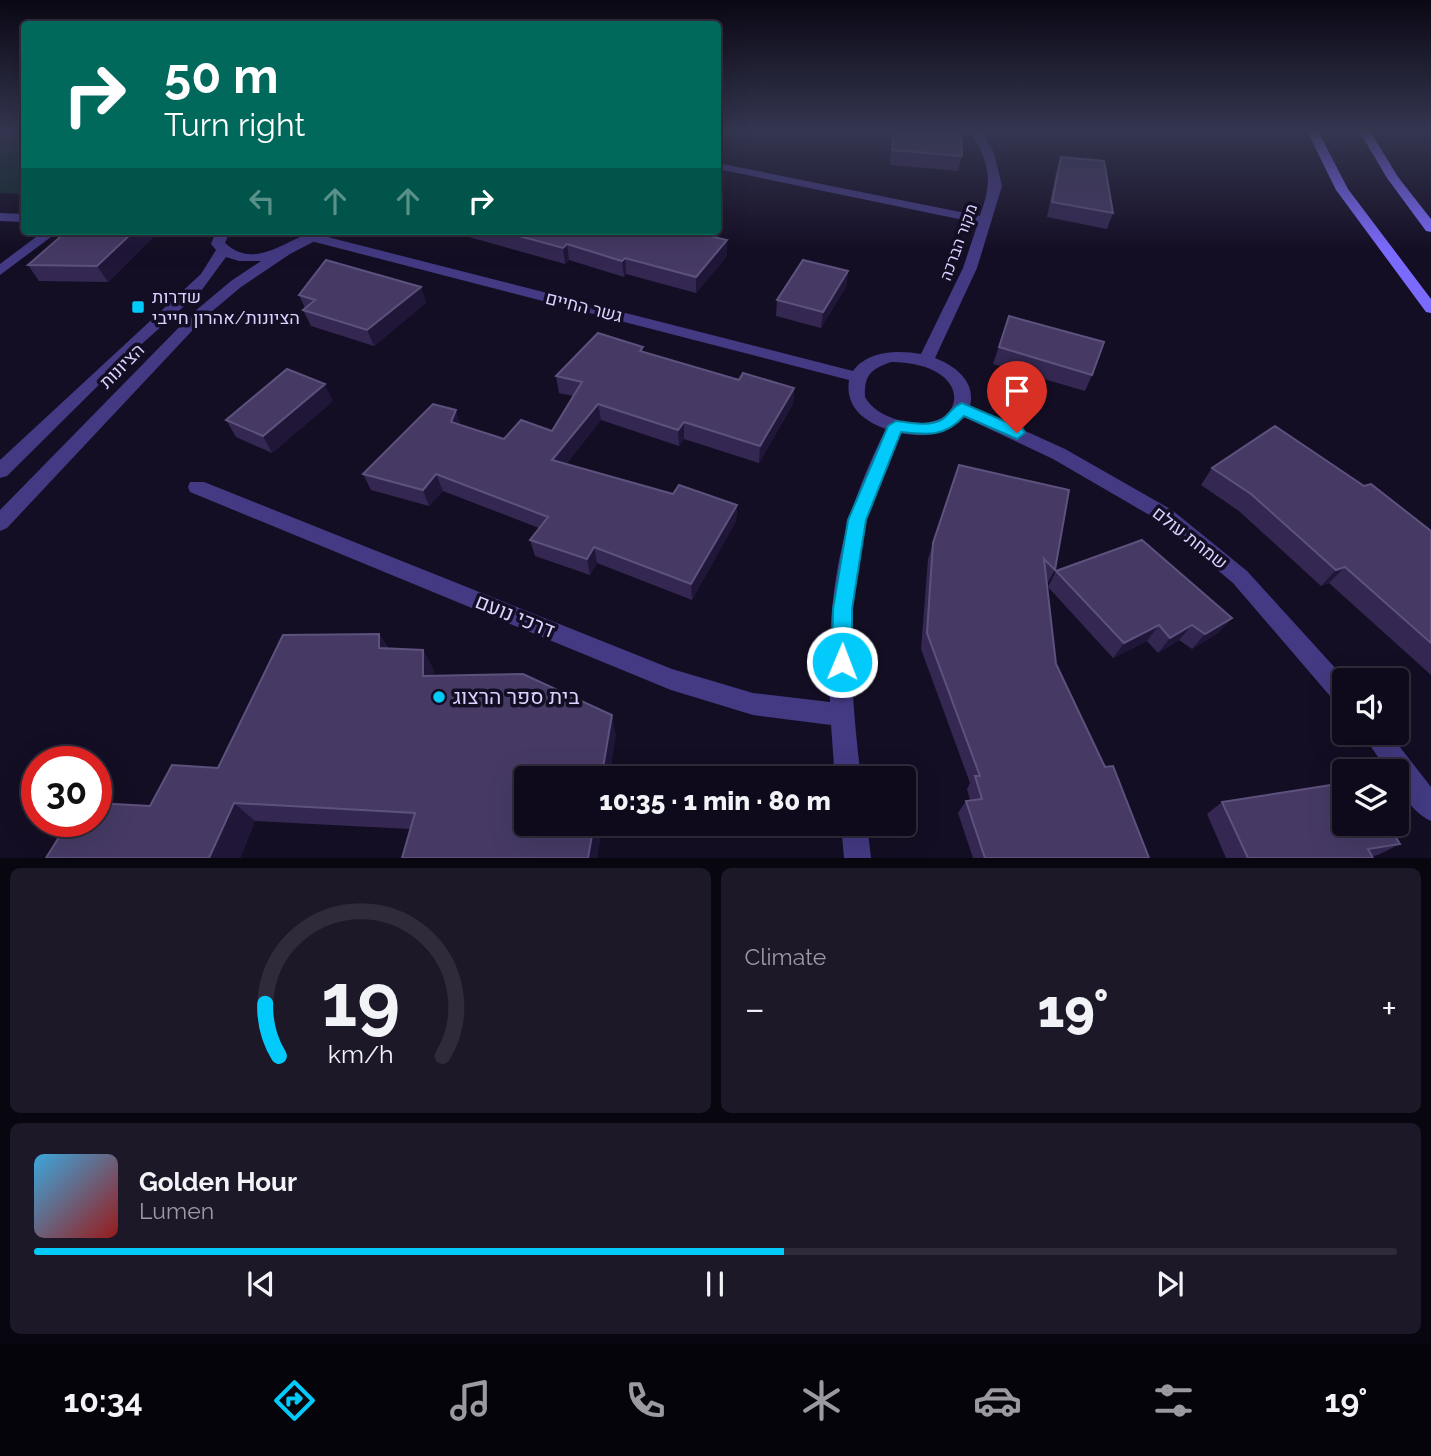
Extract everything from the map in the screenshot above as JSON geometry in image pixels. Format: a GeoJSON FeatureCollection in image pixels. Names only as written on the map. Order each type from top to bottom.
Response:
{"type":"FeatureCollection","features":[{"type":"Feature","properties":{"kind":"main road"},"geometry":{"type":"LineString","coordinates":[[1332,171],[1342,190],[1429,306]]}},
{"type":"Feature","properties":{"kind":"main road"},"geometry":{"type":"LineString","coordinates":[[1390,171],[1431,228]]}},
{"type":"Feature","properties":{"kind":"street"},"geometry":{"type":"LineString","coordinates":[[743,171],[986,220]]}},
{"type":"Feature","properties":{"kind":"street","name":"מקור הברכה"},"geometry":{"type":"LineString","coordinates":[[926,361],[970,268],[996,186],[992,171]]}},
{"type":"Feature","properties":{"kind":"street"},"geometry":{"type":"LineString","coordinates":[[0,217],[21,218]]}},
{"type":"Feature","properties":{"kind":"street"},"geometry":{"type":"LineString","coordinates":[[0,271],[47,235]]}},
{"type":"Feature","properties":{"kind":"street"},"geometry":{"type":"LineString","coordinates":[[221,235],[218,244],[222,251],[252,257],[285,251],[313,235]]}},
{"type":"Feature","properties":{"kind":"street","name":"גשר החיים"},"geometry":{"type":"LineString","coordinates":[[319,235],[857,377]]}},
{"type":"Feature","properties":{"kind":"street","name":"הציונות"},"geometry":{"type":"LineString","coordinates":[[0,471],[60,410],[194,290],[215,268],[222,251]]}},
{"type":"Feature","properties":{"kind":"street","name":"הציונות"},"geometry":{"type":"LineString","coordinates":[[0,523],[199,315],[236,284],[285,251]]}},
{"type":"Feature","properties":{"kind":"street"},"geometry":{"type":"LineString","coordinates":[[890,357],[926,361],[945,369],[957,380],[965,396],[962,409],[947,424],[929,429],[896,426],[885,423],[864,409],[855,391],[857,377],[869,364],[890,357]]}},
{"type":"Feature","properties":{"kind":"street","name":"שמחת עולם"},"geometry":{"type":"LineString","coordinates":[[962,409],[1059,454],[1165,515],[1240,578],[1332,682]]}},
{"type":"Feature","properties":{"kind":"street"},"geometry":{"type":"LineString","coordinates":[[847,766],[841,715],[843,609],[857,520],[896,426]]}},
{"type":"Feature","properties":{"kind":"street","name":"דרכי נועם"},"geometry":{"type":"LineString","coordinates":[[197,487],[671,679],[753,704],[841,715]]}},
{"type":"Feature","properties":{"kind":"street"},"geometry":{"type":"LineString","coordinates":[[1383,745],[1431,808]]}},
{"type":"Feature","properties":{"kind":"street"},"geometry":{"type":"LineString","coordinates":[[855,836],[858,858]]}},
{"type":"Feature","properties":{"kind":"green space"},"geometry":{"type":"Polygon","coordinates":[[[0,171],[21,171],[21,194],[0,193],[0,171]]]}},
{"type":"Feature","properties":{"kind":"building"},"geometry":{"type":"Polygon","coordinates":[[[1058,171],[1106,171],[1113,213],[1052,202],[1058,171]]]}},
{"type":"Feature","properties":{"kind":"building"},"geometry":{"type":"Polygon","coordinates":[[[62,235],[130,235],[97,266],[28,265],[62,235]]]}},
{"type":"Feature","properties":{"kind":"building"},"geometry":{"type":"Polygon","coordinates":[[[516,235],[706,235],[727,240],[696,277],[625,258],[622,261],[567,244],[563,248],[516,235]]]}},
{"type":"Feature","properties":{"kind":"building"},"geometry":{"type":"Polygon","coordinates":[[[326,260],[421,287],[367,330],[303,310],[315,300],[299,295],[326,260]]]}},
{"type":"Feature","properties":{"kind":"building"},"geometry":{"type":"Polygon","coordinates":[[[803,260],[848,271],[823,312],[777,300],[803,260]]]}},
{"type":"Feature","properties":{"kind":"building"},"geometry":{"type":"Polygon","coordinates":[[[1009,316],[1104,342],[1092,375],[999,347],[1009,316]]]}},
{"type":"Feature","properties":{"kind":"building"},"geometry":{"type":"Polygon","coordinates":[[[598,333],[643,347],[640,351],[739,380],[743,373],[794,388],[760,446],[684,422],[678,430],[598,404],[552,460],[673,494],[679,485],[737,505],[691,584],[594,547],[587,559],[530,540],[548,517],[436,474],[423,490],[363,474],[433,404],[456,410],[451,422],[504,439],[521,420],[552,431],[582,382],[556,376],[598,333]]]}},
{"type":"Feature","properties":{"kind":"building"},"geometry":{"type":"Polygon","coordinates":[[[287,369],[325,384],[263,436],[226,420],[287,369]]]}},
{"type":"Feature","properties":{"kind":"building"},"geometry":{"type":"Polygon","coordinates":[[[1275,426],[1364,486],[1371,484],[1431,531],[1431,643],[1345,567],[1336,570],[1251,494],[1212,468],[1275,426]]]}},
{"type":"Feature","properties":{"kind":"building"},"geometry":{"type":"Polygon","coordinates":[[[959,465],[1069,490],[1055,570],[1044,559],[1056,664],[1105,767],[1113,766],[1149,858],[985,858],[966,801],[982,799],[975,776],[980,776],[927,633],[933,543],[959,465]]]}},
{"type":"Feature","properties":{"kind":"building"},"geometry":{"type":"Polygon","coordinates":[[[1142,540],[1232,618],[1205,634],[1192,625],[1170,638],[1159,625],[1124,643],[1056,571],[1142,540]]]}},
{"type":"Feature","properties":{"kind":"building","name":"בית ספר הרצוג"},"geometry":{"type":"Polygon","coordinates":[[[379,634],[379,648],[423,650],[423,676],[523,674],[612,715],[603,766],[514,766],[514,836],[592,836],[588,858],[402,858],[415,813],[234,803],[209,858],[46,858],[59,837],[112,837],[112,804],[150,806],[172,765],[218,768],[283,635],[379,634]]]}},
{"type":"Feature","properties":{"kind":"building"},"geometry":{"type":"Polygon","coordinates":[[[1332,785],[1332,836],[1395,836],[1400,844],[1368,849],[1373,858],[1248,858],[1222,802],[1332,785]]]}},
{"type":"Feature","properties":{"kind":"place","name":"שדרות הציונות/אהרון חייבי"},"geometry":{"type":"Point","coordinates":[138,307]}},
{"type":"Feature","properties":{"kind":"place","name":"בית ספר הרצוג"},"geometry":{"type":"Point","coordinates":[439,697]}},
{"type":"Feature","properties":{"kind":"route"},"geometry":{"type":"LineString","coordinates":[[842,662],[843,609],[857,520],[896,426],[929,429],[947,424],[962,409],[1017,433]]}}]}
